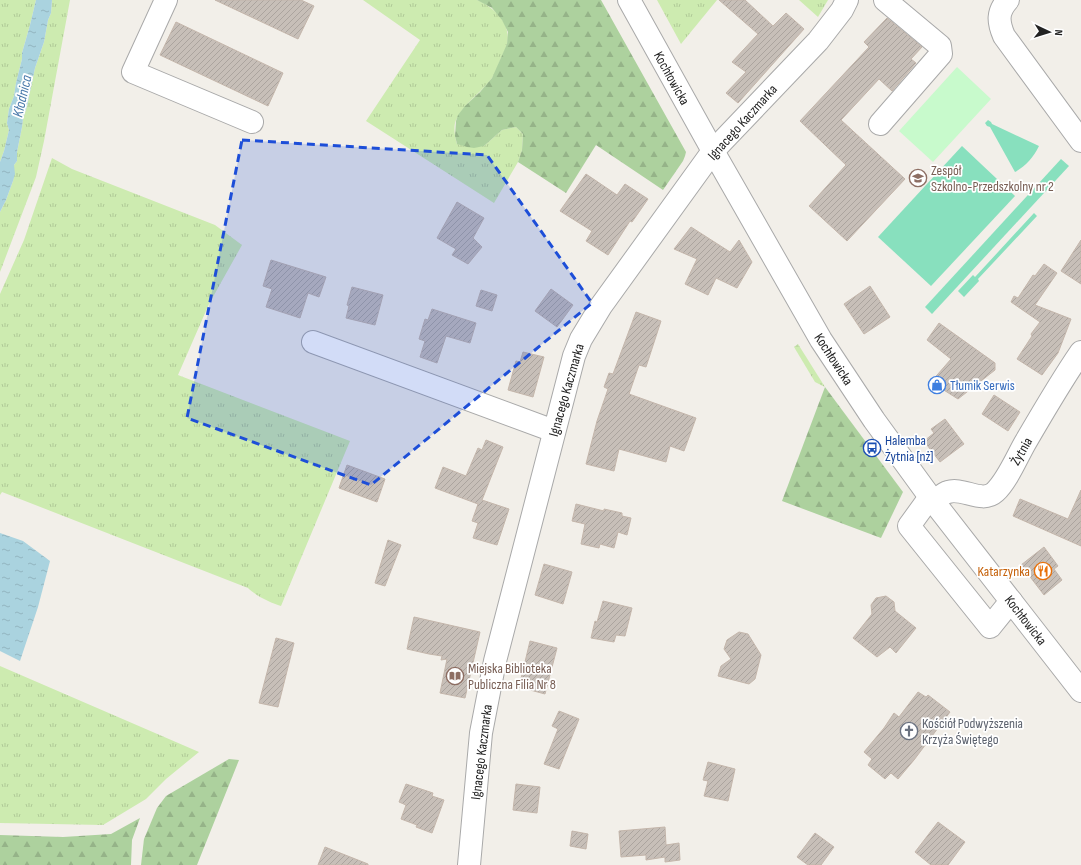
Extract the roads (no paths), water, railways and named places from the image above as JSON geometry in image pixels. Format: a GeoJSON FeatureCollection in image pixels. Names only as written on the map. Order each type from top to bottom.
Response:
{"type":"FeatureCollection","features":[{"type":"Feature","properties":{"kind":"street"},"geometry":{"type":"LineString","coordinates":[[166,0],[133,72],[252,122]]}},
{"type":"Feature","properties":{"kind":"street","name":"Kochłowicka"},"geometry":{"type":"LineString","coordinates":[[629,0],[821,340],[874,420],[932,500],[1081,691]]}},
{"type":"Feature","properties":{"kind":"street","name":"Ignacego Kaczmarka"},"geometry":{"type":"LineString","coordinates":[[469,865],[481,733],[495,661],[574,356],[581,339],[601,306],[713,151],[818,41],[842,10],[847,0]]}},
{"type":"Feature","properties":{"kind":"street"},"geometry":{"type":"LineString","coordinates":[[880,124],[942,54],[940,46],[885,0]]}},
{"type":"Feature","properties":{"kind":"street"},"geometry":{"type":"LineString","coordinates":[[1008,0],[1000,14],[1000,26],[1004,36],[1081,141]]}},
{"type":"Feature","properties":{"kind":"street"},"geometry":{"type":"LineString","coordinates":[[313,342],[554,431]]}},
{"type":"Feature","properties":{"kind":"street","name":"Żytnia"},"geometry":{"type":"LineString","coordinates":[[932,500],[948,492],[959,491],[971,495],[987,496],[994,493],[1004,480],[1081,352]]}},
{"type":"Feature","properties":{"kind":"street"},"geometry":{"type":"LineString","coordinates":[[932,500],[909,526],[990,627],[1011,601]]}},
{"type":"Feature","properties":{"kind":"water","name":"Kłodnica"},"geometry":{"type":"Polygon","coordinates":[[[36,0],[52,0],[51,13],[48,20],[44,42],[35,68],[23,119],[17,152],[17,161],[14,165],[15,174],[0,212],[0,162],[9,130],[7,123],[9,109],[14,96],[22,53],[36,0]]]}},
{"type":"Feature","properties":{"kind":"water"},"geometry":{"type":"Polygon","coordinates":[[[0,533],[23,541],[50,561],[38,607],[20,661],[0,651],[0,533]]]}},
{"type":"Feature","properties":{"kind":"place","name":"Zespół Szkolno-Przedszkolny nr 2"},"geometry":{"type":"Point","coordinates":[918,178]}},
{"type":"Feature","properties":{"kind":"place","name":"Tłumik Serwis"},"geometry":{"type":"Point","coordinates":[937,385]}},
{"type":"Feature","properties":{"kind":"place","name":"Halemba Żytnia [nż]"},"geometry":{"type":"Point","coordinates":[872,448]}},
{"type":"Feature","properties":{"kind":"place","name":"Katarzynka"},"geometry":{"type":"Point","coordinates":[1043,571]}},
{"type":"Feature","properties":{"kind":"place","name":"Miejska Biblioteka Publiczna Filia Nr 8"},"geometry":{"type":"Point","coordinates":[455,676]}},
{"type":"Feature","properties":{"kind":"place","name":"Kościół Podwyższenia Krzyża Świętego"},"geometry":{"type":"Point","coordinates":[909,731]}}]}
